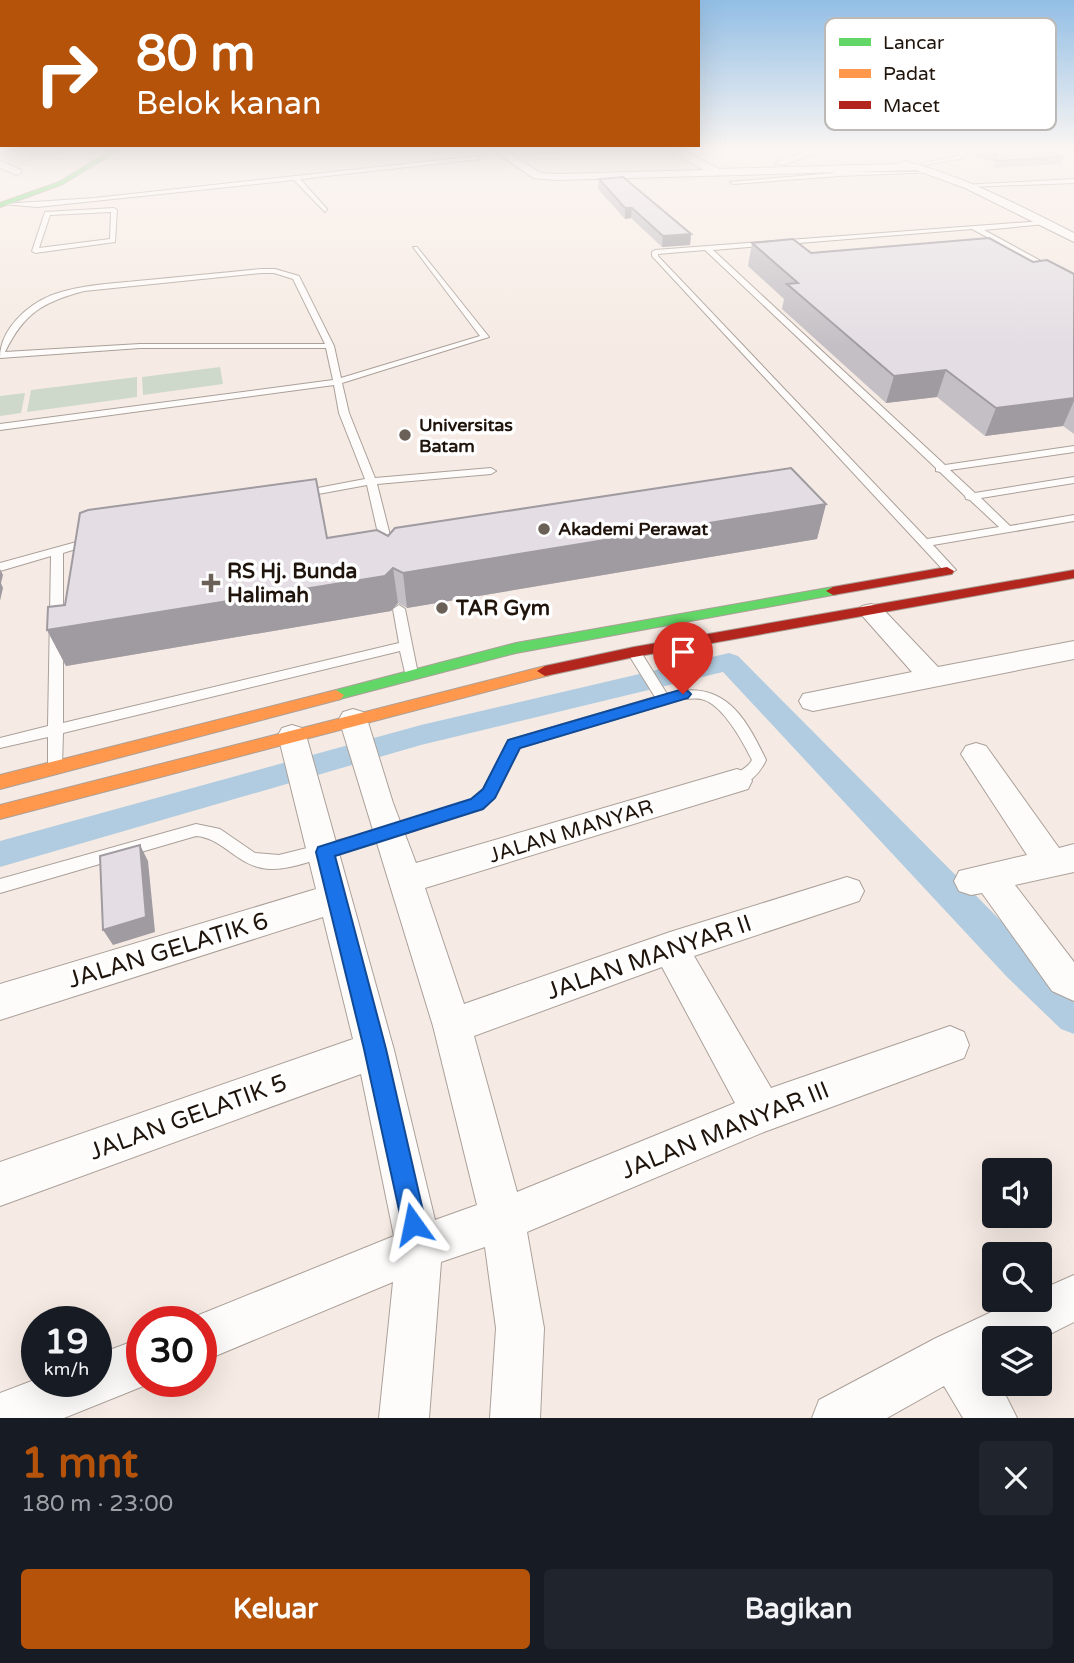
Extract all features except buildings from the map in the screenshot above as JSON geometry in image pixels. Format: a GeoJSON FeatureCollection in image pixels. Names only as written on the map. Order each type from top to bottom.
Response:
{"type":"FeatureCollection","features":[{"type":"Feature","properties":{"kind":"main road"},"geometry":{"type":"LineString","coordinates":[[0,782],[516,648],[957,569]]}},
{"type":"Feature","properties":{"kind":"main road"},"geometry":{"type":"LineString","coordinates":[[0,812],[298,758],[360,740],[523,676],[634,652],[872,612],[1074,574]]}},
{"type":"Feature","properties":{"kind":"main road"},"geometry":{"type":"LineString","coordinates":[[738,608],[755,631]]}},
{"type":"Feature","properties":{"kind":"street"},"geometry":{"type":"LineString","coordinates":[[1027,215],[1074,238]]}},
{"type":"Feature","properties":{"kind":"street"},"geometry":{"type":"LineString","coordinates":[[872,612],[931,676]]}},
{"type":"Feature","properties":{"kind":"street"},"geometry":{"type":"LineString","coordinates":[[813,701],[1074,650]]}},
{"type":"Feature","properties":{"kind":"street"},"geometry":{"type":"LineString","coordinates":[[360,740],[452,1026],[503,1220],[520,1328],[515,1418]]}},
{"type":"Feature","properties":{"kind":"street"},"geometry":{"type":"LineString","coordinates":[[976,754],[1063,860],[981,879],[1065,979],[1074,984]]}},
{"type":"Feature","properties":{"kind":"street"},"geometry":{"type":"LineString","coordinates":[[298,758],[375,1049],[419,1248],[404,1418]]}},
{"type":"Feature","properties":{"kind":"street","name":"JALAN MANYAR"},"geometry":{"type":"LineString","coordinates":[[406,880],[737,781]]}},
{"type":"Feature","properties":{"kind":"street","name":"JALAN MANYAR II"},"geometry":{"type":"LineString","coordinates":[[452,1026],[670,948],[847,891]]}},
{"type":"Feature","properties":{"kind":"street","name":"JALAN GELATIK 6"},"geometry":{"type":"LineString","coordinates":[[0,1002],[336,898]]}},
{"type":"Feature","properties":{"kind":"street"},"geometry":{"type":"LineString","coordinates":[[670,948],[762,1112]]}},
{"type":"Feature","properties":{"kind":"street","name":"JALAN MANYAR III"},"geometry":{"type":"LineString","coordinates":[[217,1331],[459,1232],[503,1220],[762,1112],[950,1045]]}},
{"type":"Feature","properties":{"kind":"street","name":"JALAN GELATIK 5"},"geometry":{"type":"LineString","coordinates":[[0,1184],[375,1049]]}},
{"type":"Feature","properties":{"kind":"street"},"geometry":{"type":"LineString","coordinates":[[837,1418],[953,1355],[1074,1298]]}},
{"type":"Feature","properties":{"kind":"street"},"geometry":{"type":"LineString","coordinates":[[953,1355],[992,1418]]}},
{"type":"Feature","properties":{"kind":"street"},"geometry":{"type":"LineString","coordinates":[[1,1418],[53,1397]]}},
{"type":"Feature","properties":{"kind":"lane"},"geometry":{"type":"LineString","coordinates":[[46,215],[35,251],[113,242],[116,215]]}},
{"type":"Feature","properties":{"kind":"lane"},"geometry":{"type":"LineString","coordinates":[[957,569],[926,542],[654,252],[1043,223]]}},
{"type":"Feature","properties":{"kind":"lane"},"geometry":{"type":"LineString","coordinates":[[976,229],[1074,282]]}},
{"type":"Feature","properties":{"kind":"lane"},"geometry":{"type":"LineString","coordinates":[[0,427],[337,382],[485,337],[415,248]]}},
{"type":"Feature","properties":{"kind":"lane"},"geometry":{"type":"LineString","coordinates":[[707,248],[1007,529]]}},
{"type":"Feature","properties":{"kind":"lane"},"geometry":{"type":"LineString","coordinates":[[330,346],[140,346],[0,354],[13,328],[32,311],[54,297],[84,289],[261,271],[275,271],[296,278],[330,346],[344,413],[371,481],[391,564]]}},
{"type":"Feature","properties":{"kind":"lane"},"geometry":{"type":"LineString","coordinates":[[940,469],[1074,449]]}},
{"type":"Feature","properties":{"kind":"lane"},"geometry":{"type":"LineString","coordinates":[[293,495],[371,481],[491,471]]}},
{"type":"Feature","properties":{"kind":"lane"},"geometry":{"type":"LineString","coordinates":[[970,497],[1074,480]]}},
{"type":"Feature","properties":{"kind":"lane"},"geometry":{"type":"LineString","coordinates":[[926,542],[1074,518]]}},
{"type":"Feature","properties":{"kind":"lane"},"geometry":{"type":"LineString","coordinates":[[0,567],[106,536]]}},
{"type":"Feature","properties":{"kind":"lane"},"geometry":{"type":"LineString","coordinates":[[55,767],[57,551]]}},
{"type":"Feature","properties":{"kind":"lane"},"geometry":{"type":"LineString","coordinates":[[399,609],[411,674]]}},
{"type":"Feature","properties":{"kind":"lane"},"geometry":{"type":"LineString","coordinates":[[0,743],[405,646]]}},
{"type":"Feature","properties":{"kind":"lane"},"geometry":{"type":"LineString","coordinates":[[634,652],[660,694]]}},
{"type":"Feature","properties":{"kind":"lane"},"geometry":{"type":"LineString","coordinates":[[0,886],[196,830],[209,829],[219,834],[243,856],[260,861],[283,862],[325,852],[477,804],[489,793],[514,744],[660,694],[707,695],[722,705],[751,740],[759,760],[755,768],[737,781]]}},
{"type":"Feature","properties":{"kind":"shaded area"},"geometry":{"type":"Polygon","coordinates":[[[220,367],[223,384],[143,395],[142,377],[220,367]]]}},
{"type":"Feature","properties":{"kind":"shaded area"},"geometry":{"type":"Polygon","coordinates":[[[137,377],[137,397],[27,412],[31,390],[137,377]]]}},
{"type":"Feature","properties":{"kind":"shaded area"},"geometry":{"type":"Polygon","coordinates":[[[25,393],[21,413],[0,416],[0,396],[25,393]]]}},
{"type":"Feature","properties":{"kind":"waterway"},"geometry":{"type":"LineString","coordinates":[[0,854],[421,735],[729,662],[1021,966],[1074,1016]]}},
{"type":"Feature","properties":{"kind":"traffic: fast"},"geometry":{"type":"LineString","coordinates":[[336,695],[516,648],[833,591]]}},
{"type":"Feature","properties":{"kind":"traffic: slow"},"geometry":{"type":"LineString","coordinates":[[0,812],[545,671]]}},
{"type":"Feature","properties":{"kind":"traffic: slow"},"geometry":{"type":"LineString","coordinates":[[0,782],[336,695]]}},
{"type":"Feature","properties":{"kind":"traffic: jam"},"geometry":{"type":"LineString","coordinates":[[833,591],[947,571]]}},
{"type":"Feature","properties":{"kind":"traffic: jam"},"geometry":{"type":"LineString","coordinates":[[545,671],[634,652],[1074,574]]}},
{"type":"Feature","properties":{"kind":"place","name":"Universitas Batam"},"geometry":{"type":"Point","coordinates":[405,435]}},
{"type":"Feature","properties":{"kind":"place","name":"Akademi Perawat"},"geometry":{"type":"Point","coordinates":[544,529]}},
{"type":"Feature","properties":{"kind":"place","name":"RS Hj. Bunda Halimah"},"geometry":{"type":"Point","coordinates":[211,583]}},
{"type":"Feature","properties":{"kind":"place","name":"TAR Gym"},"geometry":{"type":"Point","coordinates":[442,608]}},
{"type":"Feature","properties":{"kind":"route"},"geometry":{"type":"LineString","coordinates":[[413,1224],[375,1049],[325,852],[477,804],[489,793],[514,744],[683,694]]}}]}
